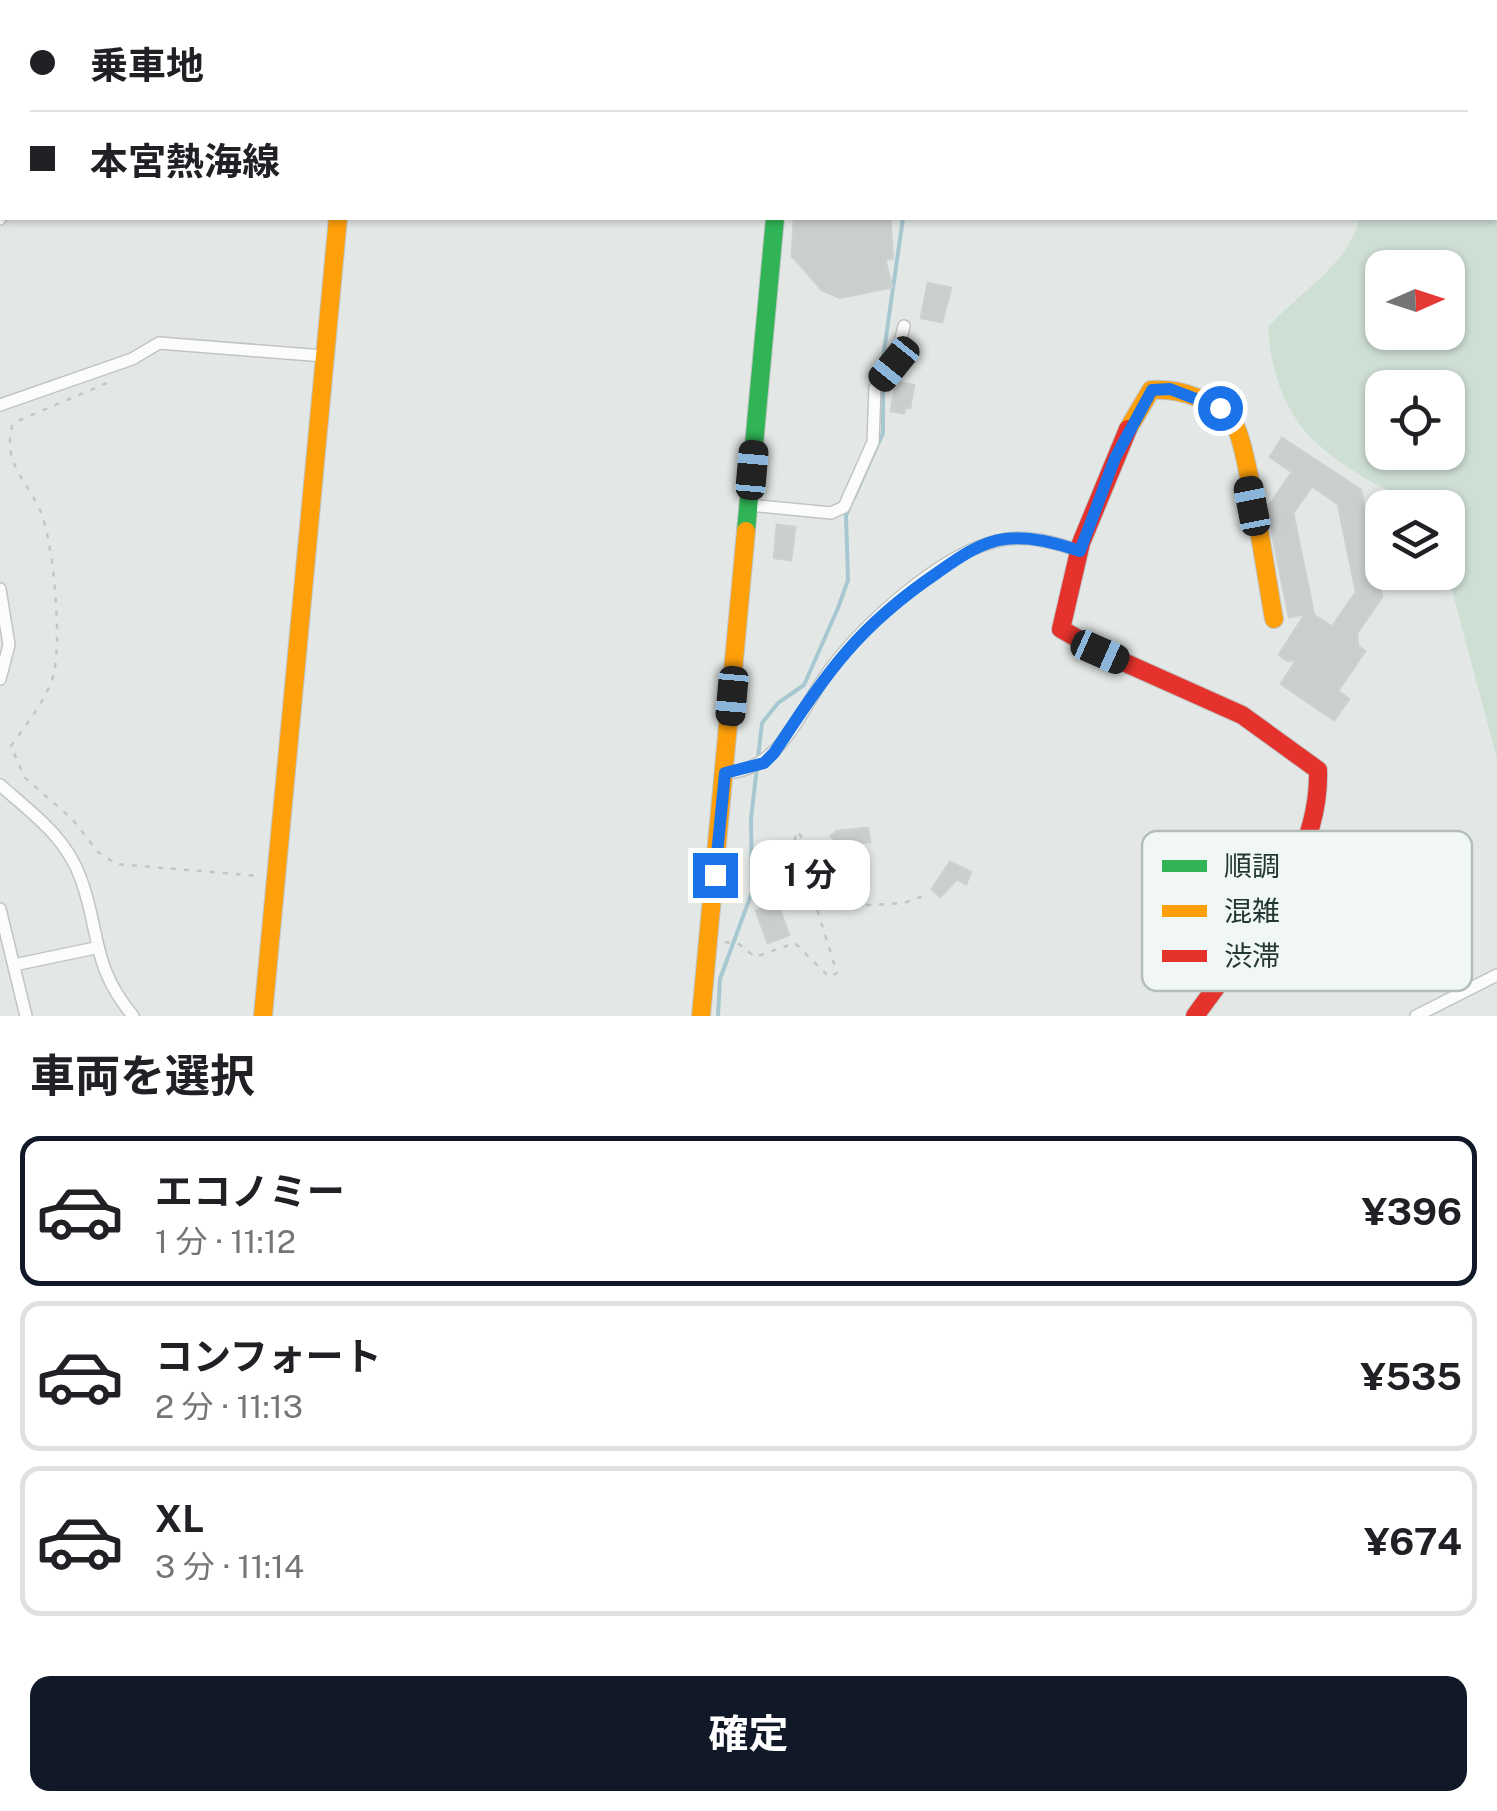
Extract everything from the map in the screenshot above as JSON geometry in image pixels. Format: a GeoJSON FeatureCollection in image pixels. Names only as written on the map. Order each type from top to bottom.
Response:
{"type":"FeatureCollection","features":[{"type":"Feature","properties":{"kind":"street"},"geometry":{"type":"LineString","coordinates":[[263,1016],[338,220]]}},
{"type":"Feature","properties":{"kind":"street"},"geometry":{"type":"LineString","coordinates":[[701,1016],[774,220]]}},
{"type":"Feature","properties":{"kind":"street"},"geometry":{"type":"LineString","coordinates":[[749,506],[831,513],[844,507],[873,442],[875,388],[896,360],[904,326]]}},
{"type":"Feature","properties":{"kind":"street"},"geometry":{"type":"LineString","coordinates":[[0,405],[132,359],[159,343],[324,356]]}},
{"type":"Feature","properties":{"kind":"street"},"geometry":{"type":"LineString","coordinates":[[1274,619],[1236,427],[1208,402],[1170,389],[1152,390],[1115,458],[1080,551],[1060,620],[1065,635],[1242,715],[1318,770],[1318,810],[1311,831]]}},
{"type":"Feature","properties":{"kind":"street"},"geometry":{"type":"LineString","coordinates":[[725,773],[764,763],[864,629],[960,556],[992,542],[1014,539],[1056,543],[1080,551]]}},
{"type":"Feature","properties":{"kind":"street"},"geometry":{"type":"LineString","coordinates":[[0,590],[8,645],[0,679]]}},
{"type":"Feature","properties":{"kind":"street"},"geometry":{"type":"LineString","coordinates":[[0,785],[52,828],[67,850],[81,880],[95,948],[110,984],[133,1016]]}},
{"type":"Feature","properties":{"kind":"street"},"geometry":{"type":"LineString","coordinates":[[0,909],[26,1016]]}},
{"type":"Feature","properties":{"kind":"street"},"geometry":{"type":"LineString","coordinates":[[14,965],[95,948]]}},
{"type":"Feature","properties":{"kind":"street"},"geometry":{"type":"LineString","coordinates":[[1472,988],[1497,976]]}},
{"type":"Feature","properties":{"kind":"street"},"geometry":{"type":"LineString","coordinates":[[1195,1016],[1211,991]]}},
{"type":"Feature","properties":{"kind":"street"},"geometry":{"type":"LineString","coordinates":[[1416,1016],[1467,991]]}},
{"type":"Feature","properties":{"kind":"path"},"geometry":{"type":"LineString","coordinates":[[108,382],[13,423],[6,436],[6,463],[43,517],[52,562],[57,632],[53,677],[11,746],[24,777],[72,819],[98,852],[116,864],[276,877]]}},
{"type":"Feature","properties":{"kind":"path"},"geometry":{"type":"LineString","coordinates":[[709,943],[736,942],[759,957],[795,942],[822,974],[829,977],[836,973],[795,839],[797,831],[805,836],[852,906],[904,902],[926,895]]}},
{"type":"Feature","properties":{"kind":"green space"},"geometry":{"type":"Polygon","coordinates":[[[1359,220],[1497,220],[1497,759],[1452,590],[1465,590],[1465,490],[1388,490],[1366,478],[1310,436],[1280,388],[1268,327],[1344,251],[1359,220]]]}},
{"type":"Feature","properties":{"kind":"building"},"geometry":{"type":"Polygon","coordinates":[[[794,220],[890,220],[893,259],[885,259],[892,287],[840,298],[822,290],[792,256],[794,220]]]}},
{"type":"Feature","properties":{"kind":"building"},"geometry":{"type":"Polygon","coordinates":[[[928,283],[951,288],[942,322],[921,318],[928,283]]]}},
{"type":"Feature","properties":{"kind":"building"},"geometry":{"type":"Polygon","coordinates":[[[896,382],[914,385],[910,408],[906,407],[904,413],[891,411],[896,382]]]}},
{"type":"Feature","properties":{"kind":"building"},"geometry":{"type":"Polygon","coordinates":[[[1282,438],[1361,490],[1365,510],[1365,590],[1381,590],[1382,597],[1357,633],[1358,646],[1365,651],[1338,691],[1349,699],[1334,720],[1281,684],[1297,659],[1288,661],[1279,655],[1305,614],[1289,617],[1267,509],[1292,472],[1270,457],[1282,438]],[[1312,486],[1293,513],[1314,615],[1332,627],[1356,592],[1338,504],[1312,486]]]}},
{"type":"Feature","properties":{"kind":"building"},"geometry":{"type":"Polygon","coordinates":[[[777,525],[795,527],[791,560],[774,558],[777,525]]]}},
{"type":"Feature","properties":{"kind":"building"},"geometry":{"type":"Polygon","coordinates":[[[868,828],[870,842],[850,844],[866,865],[847,879],[825,850],[836,842],[831,836],[837,831],[868,828]]]}},
{"type":"Feature","properties":{"kind":"building"},"geometry":{"type":"Polygon","coordinates":[[[950,862],[971,872],[966,884],[957,879],[940,897],[932,889],[950,862]]]}},
{"type":"Feature","properties":{"kind":"building"},"geometry":{"type":"Polygon","coordinates":[[[774,894],[789,935],[768,943],[756,911],[761,909],[758,901],[774,894]]]}},
{"type":"Feature","properties":{"kind":"waterway"},"geometry":{"type":"LineString","coordinates":[[882,365],[903,220]]}},
{"type":"Feature","properties":{"kind":"waterway"},"geometry":{"type":"LineString","coordinates":[[854,498],[883,433],[883,389]]}},
{"type":"Feature","properties":{"kind":"waterway"},"geometry":{"type":"LineString","coordinates":[[718,1016],[720,979],[752,892],[751,819],[762,723],[778,703],[804,685],[838,608],[848,580],[846,516],[850,506]]}},
{"type":"Feature","properties":{"kind":"traffic: fast"},"geometry":{"type":"LineString","coordinates":[[746,531],[775,220]]}},
{"type":"Feature","properties":{"kind":"traffic: slow"},"geometry":{"type":"LineString","coordinates":[[263,1016],[338,220]]}},
{"type":"Feature","properties":{"kind":"traffic: slow"},"geometry":{"type":"LineString","coordinates":[[1128,429],[1151,390],[1197,398],[1218,409],[1235,426],[1251,486],[1274,619]]}},
{"type":"Feature","properties":{"kind":"traffic: slow"},"geometry":{"type":"LineString","coordinates":[[701,1016],[746,531]]}},
{"type":"Feature","properties":{"kind":"traffic: jam"},"geometry":{"type":"LineString","coordinates":[[1128,429],[1081,543],[1061,629],[1101,652],[1242,715],[1318,770],[1316,805],[1309,831]]}},
{"type":"Feature","properties":{"kind":"traffic: jam"},"geometry":{"type":"LineString","coordinates":[[1195,1016],[1214,991]]}},
{"type":"Feature","properties":{"kind":"route"},"geometry":{"type":"LineString","coordinates":[[715,875],[725,773],[764,763],[774,753],[828,672],[874,618],[960,556],[992,542],[1030,539],[1080,551],[1115,458],[1152,390],[1170,389],[1220,408]]}}]}
